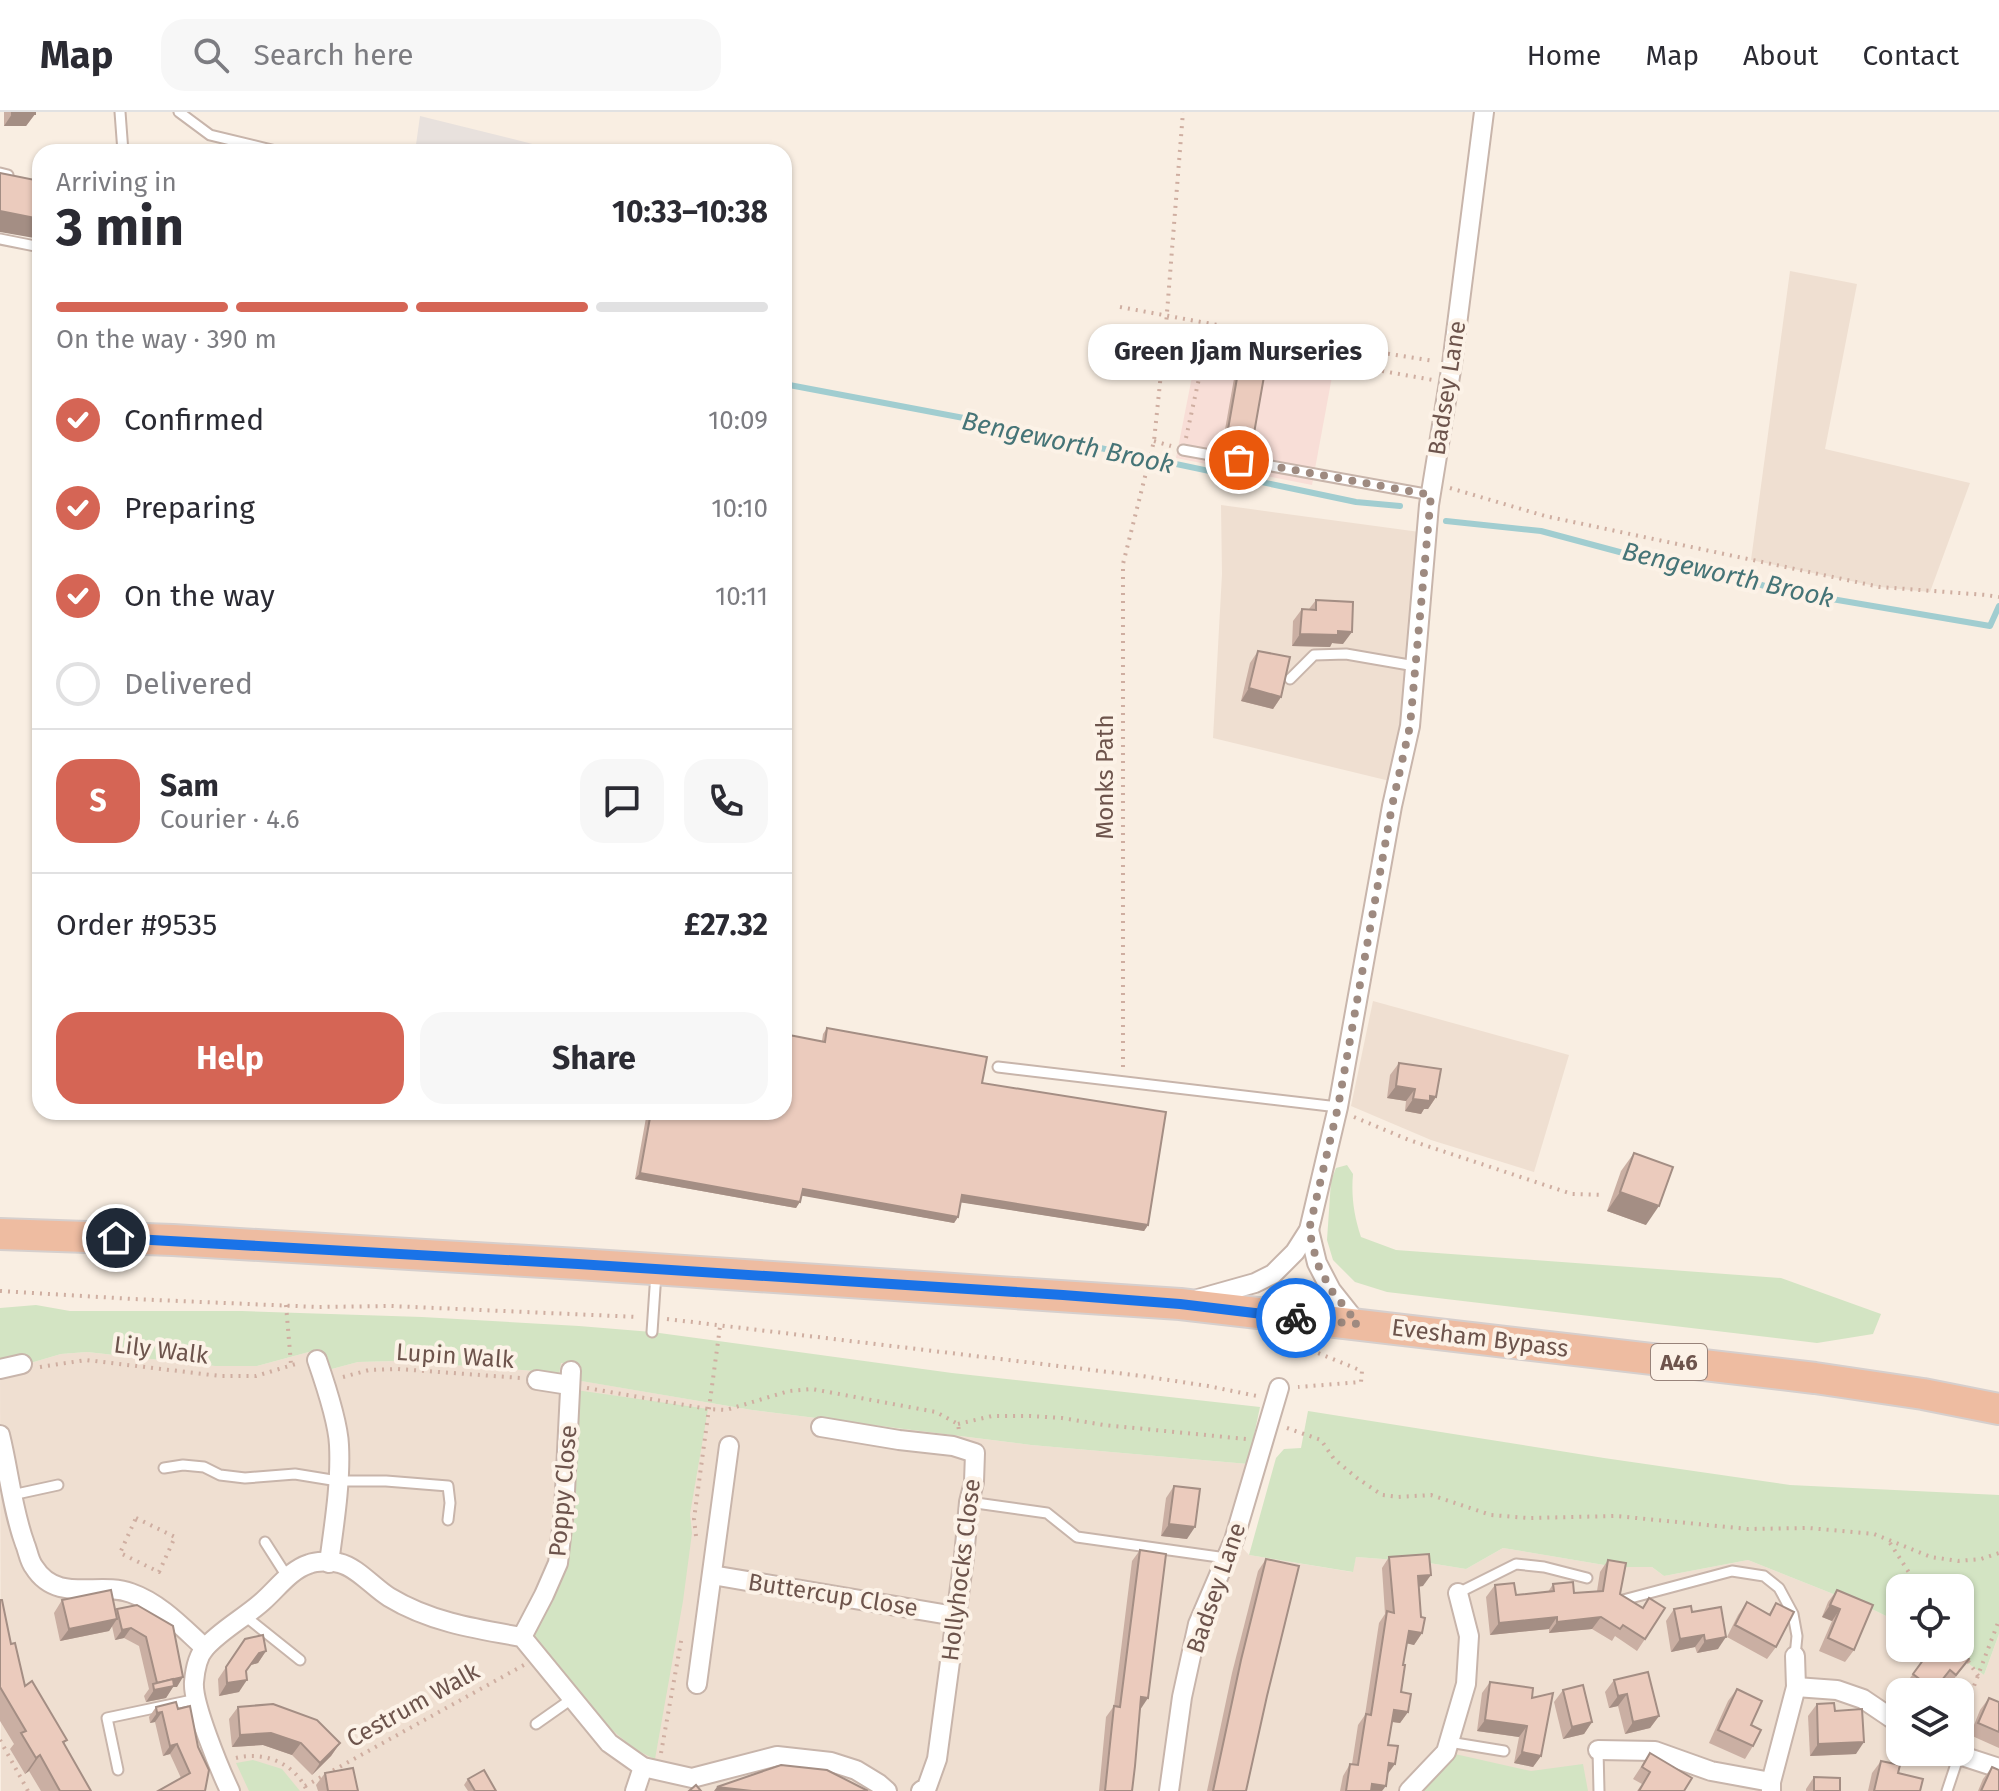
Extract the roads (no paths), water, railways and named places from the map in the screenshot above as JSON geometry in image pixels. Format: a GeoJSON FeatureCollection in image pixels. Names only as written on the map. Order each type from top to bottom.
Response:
{"type":"FeatureCollection","features":[{"type":"Feature","properties":{"kind":"highway","name":"Evesham Bypass"},"geometry":{"type":"LineString","coordinates":[[0,1234],[173,1240],[1180,1304],[1815,1378],[1999,1409]]}},
{"type":"Feature","properties":{"kind":"street","name":"Badsey Lane"},"geometry":{"type":"LineString","coordinates":[[1180,1304],[1255,1283],[1273,1274],[1295,1252],[1309,1230],[1337,1109],[1392,806],[1410,726],[1431,495],[1451,373],[1484,112]]}},
{"type":"Feature","properties":{"kind":"street","name":"Badsey Lane"},"geometry":{"type":"LineString","coordinates":[[1309,1230],[1317,1263],[1331,1290],[1358,1324]]}},
{"type":"Feature","properties":{"kind":"street"},"geometry":{"type":"LineString","coordinates":[[317,1360],[340,1443],[338,1501],[329,1563]]}},
{"type":"Feature","properties":{"kind":"street"},"geometry":{"type":"LineString","coordinates":[[0,1369],[31,1366]]}},
{"type":"Feature","properties":{"kind":"street","name":"Poppy Close"},"geometry":{"type":"LineString","coordinates":[[522,1637],[558,1563],[564,1511],[570,1378],[537,1380]]}},
{"type":"Feature","properties":{"kind":"street","name":"Badsey Lane"},"geometry":{"type":"LineString","coordinates":[[1169,1791],[1182,1697],[1198,1624],[1226,1558],[1279,1388]]}},
{"type":"Feature","properties":{"kind":"street","name":"Hollyhocks Close"},"geometry":{"type":"LineString","coordinates":[[821,1427],[953,1446],[975,1453],[974,1482],[937,1759],[927,1787],[921,1791]]}},
{"type":"Feature","properties":{"kind":"street"},"geometry":{"type":"LineString","coordinates":[[0,1435],[16,1519],[41,1586],[128,1591],[153,1603],[205,1648]]}},
{"type":"Feature","properties":{"kind":"street"},"geometry":{"type":"LineString","coordinates":[[697,1684],[729,1446]]}},
{"type":"Feature","properties":{"kind":"street"},"geometry":{"type":"LineString","coordinates":[[230,1791],[202,1720],[193,1686],[197,1660],[205,1648],[264,1601],[294,1571],[311,1562],[340,1563],[413,1610],[467,1628],[522,1637],[609,1743],[650,1769],[692,1778],[777,1756],[831,1762],[856,1770],[887,1791]]}},
{"type":"Feature","properties":{"kind":"street","name":"Buttercup Close"},"geometry":{"type":"LineString","coordinates":[[712,1575],[955,1616]]}},
{"type":"Feature","properties":{"kind":"street"},"geometry":{"type":"LineString","coordinates":[[1409,1791],[1446,1752],[1466,1684],[1469,1636],[1458,1593]]}},
{"type":"Feature","properties":{"kind":"street"},"geometry":{"type":"LineString","coordinates":[[1598,1750],[1655,1751],[1711,1771],[1771,1786],[1796,1687],[1795,1656]]}},
{"type":"Feature","properties":{"kind":"street"},"geometry":{"type":"LineString","coordinates":[[1796,1687],[1837,1690],[1863,1699],[1886,1715]]}},
{"type":"Feature","properties":{"kind":"street"},"geometry":{"type":"LineString","coordinates":[[1974,1759],[1999,1768]]}},
{"type":"Feature","properties":{"kind":"street"},"geometry":{"type":"LineString","coordinates":[[635,1791],[650,1769]]}},
{"type":"Feature","properties":{"kind":"lane"},"geometry":{"type":"LineString","coordinates":[[120,112],[122,144]]}},
{"type":"Feature","properties":{"kind":"lane"},"geometry":{"type":"LineString","coordinates":[[179,112],[210,135],[247,144]]}},
{"type":"Feature","properties":{"kind":"lane"},"geometry":{"type":"LineString","coordinates":[[0,239],[32,245]]}},
{"type":"Feature","properties":{"kind":"lane"},"geometry":{"type":"LineString","coordinates":[[1183,450],[1431,495]]}},
{"type":"Feature","properties":{"kind":"lane"},"geometry":{"type":"LineString","coordinates":[[1290,679],[1314,655],[1346,654],[1415,666]]}},
{"type":"Feature","properties":{"kind":"lane"},"geometry":{"type":"LineString","coordinates":[[998,1067],[1337,1109]]}},
{"type":"Feature","properties":{"kind":"lane"},"geometry":{"type":"LineString","coordinates":[[652,1332],[656,1270]]}},
{"type":"Feature","properties":{"kind":"lane"},"geometry":{"type":"LineString","coordinates":[[164,1468],[183,1465],[204,1467],[220,1475],[245,1478],[295,1474],[338,1481],[448,1486],[448,1520]]}},
{"type":"Feature","properties":{"kind":"lane"},"geometry":{"type":"LineString","coordinates":[[12,1495],[58,1485]]}},
{"type":"Feature","properties":{"kind":"lane"},"geometry":{"type":"LineString","coordinates":[[969,1502],[1047,1513],[1077,1537],[1226,1558]]}},
{"type":"Feature","properties":{"kind":"lane"},"geometry":{"type":"LineString","coordinates":[[265,1542],[288,1578]]}},
{"type":"Feature","properties":{"kind":"lane"},"geometry":{"type":"LineString","coordinates":[[1458,1593],[1516,1564],[1544,1567],[1587,1578]]}},
{"type":"Feature","properties":{"kind":"lane"},"geometry":{"type":"LineString","coordinates":[[1623,1600],[1732,1571],[1764,1576],[1779,1588],[1793,1614],[1797,1636],[1795,1656]]}},
{"type":"Feature","properties":{"kind":"lane"},"geometry":{"type":"LineString","coordinates":[[245,1616],[300,1660]]}},
{"type":"Feature","properties":{"kind":"lane"},"geometry":{"type":"LineString","coordinates":[[536,1724],[573,1698]]}},
{"type":"Feature","properties":{"kind":"lane"},"geometry":{"type":"LineString","coordinates":[[118,1770],[107,1718],[197,1699]]}},
{"type":"Feature","properties":{"kind":"lane"},"geometry":{"type":"LineString","coordinates":[[1449,1742],[1504,1751]]}},
{"type":"Feature","properties":{"kind":"lane"},"geometry":{"type":"LineString","coordinates":[[1598,1750],[1599,1791]]}},
{"type":"Feature","properties":{"kind":"lane"},"geometry":{"type":"LineString","coordinates":[[1947,1791],[1954,1766]]}},
{"type":"Feature","properties":{"kind":"waterway","name":"Bengeworth Brook"},"geometry":{"type":"LineString","coordinates":[[792,386],[969,419],[1356,502],[1400,506]]}},
{"type":"Feature","properties":{"kind":"waterway","name":"Bengeworth Brook"},"geometry":{"type":"LineString","coordinates":[[1446,521],[1541,531],[1779,590],[1990,626],[1999,606]]}},
{"type":"Feature","properties":{"kind":"place","name":"Green Jjam Nurseries"},"geometry":{"type":"Point","coordinates":[1239,460]}}]}
